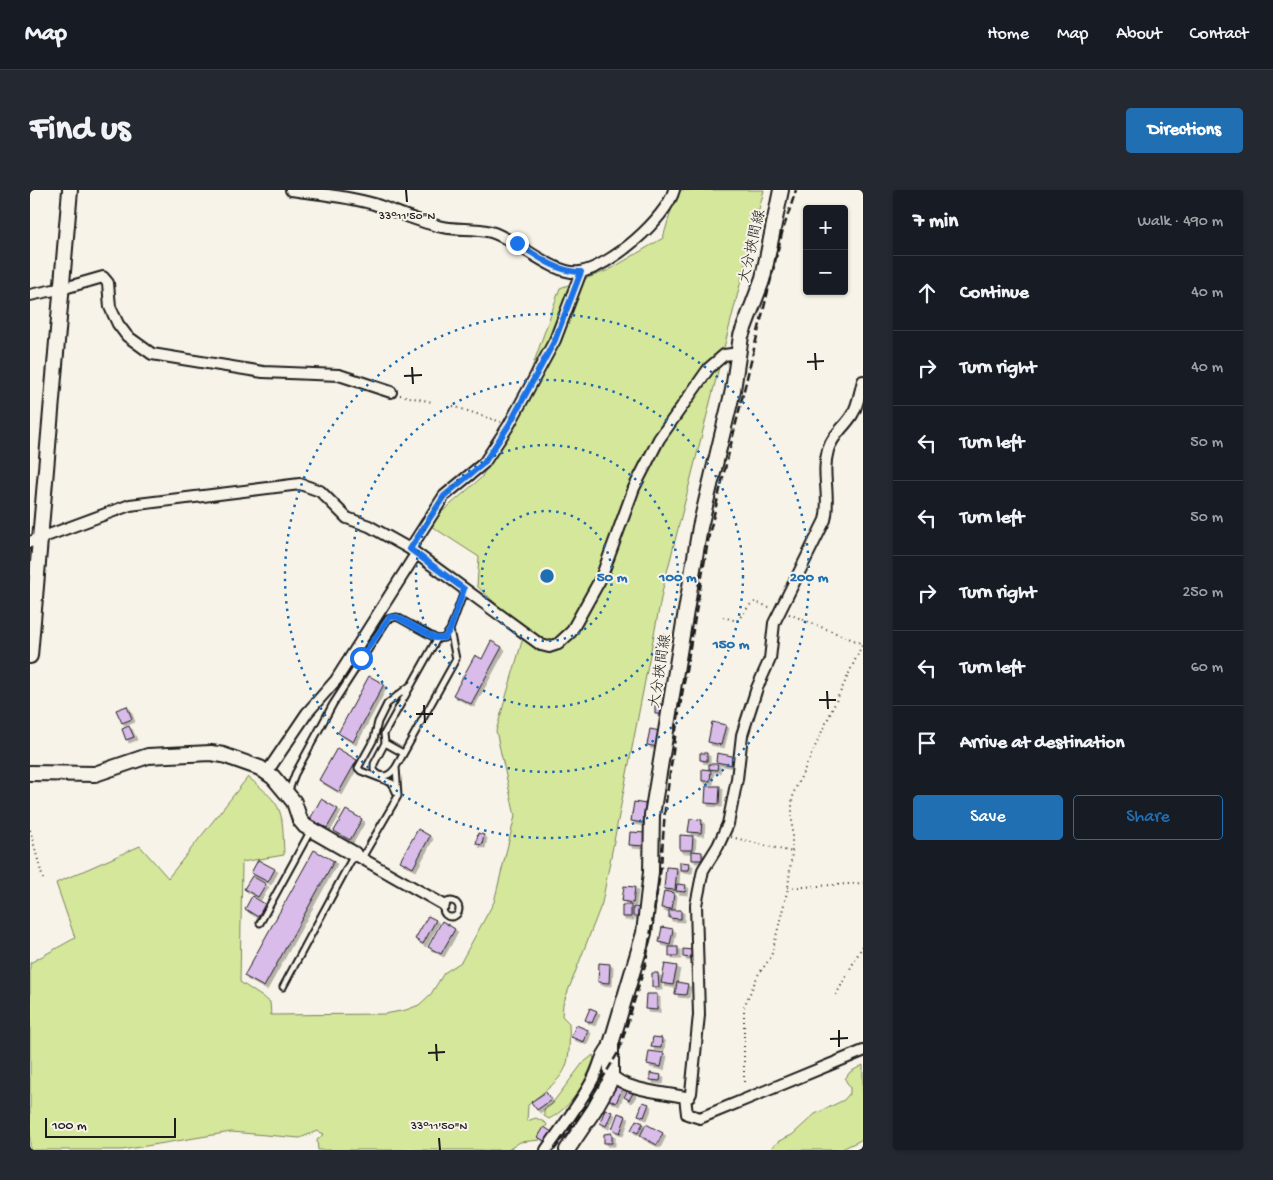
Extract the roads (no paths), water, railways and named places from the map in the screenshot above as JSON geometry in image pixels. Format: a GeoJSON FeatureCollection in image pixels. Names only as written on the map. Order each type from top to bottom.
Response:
{"type":"FeatureCollection","features":[{"type":"Feature","properties":{"kind":"main road"},"geometry":{"type":"LineString","coordinates":[[30,656],[35,541],[70,190]]}},
{"type":"Feature","properties":{"kind":"main road","name":"大分挾間線"},"geometry":{"type":"LineString","coordinates":[[566,1150],[597,1105],[612,1073],[611,1044],[628,995],[646,922],[651,872],[652,815],[702,516],[733,390],[744,324],[760,288],[766,266],[772,224],[781,190]]}},
{"type":"Feature","properties":{"kind":"main road"},"geometry":{"type":"LineString","coordinates":[[30,773],[95,774],[148,756],[211,753],[235,758],[267,772],[294,802],[302,822],[311,830],[358,856]]}},
{"type":"Feature","properties":{"kind":"street"},"geometry":{"type":"LineString","coordinates":[[291,190],[372,204],[440,227],[490,232],[517,243],[550,264],[569,272],[581,272],[621,253],[663,213],[670,203],[674,190]]}},
{"type":"Feature","properties":{"kind":"street"},"geometry":{"type":"LineString","coordinates":[[267,772],[307,713],[336,680],[413,552],[444,496],[484,463],[509,425],[555,340],[581,272]]}},
{"type":"Feature","properties":{"kind":"street"},"geometry":{"type":"LineString","coordinates":[[30,295],[61,289],[99,277],[105,279],[108,283],[110,307],[118,324],[127,336],[156,355],[263,372],[339,375],[391,392]]}},
{"type":"Feature","properties":{"kind":"street"},"geometry":{"type":"LineString","coordinates":[[35,541],[130,505],[300,484],[320,491],[347,518],[369,526],[413,552],[541,645],[549,647],[567,638],[601,578],[634,488],[659,440],[709,368],[724,356],[739,353]]}},
{"type":"Feature","properties":{"kind":"street"},"geometry":{"type":"LineString","coordinates":[[612,1073],[615,1080],[626,1085],[685,1097],[689,1097],[691,1093],[699,1015],[696,905],[703,870],[728,824],[737,779],[742,735],[757,688],[769,664],[772,628],[824,520],[827,506],[824,473],[828,451],[835,434],[854,411],[863,381]]}},
{"type":"Feature","properties":{"kind":"street"},"geometry":{"type":"LineString","coordinates":[[358,856],[444,905]]}},
{"type":"Feature","properties":{"kind":"street"},"geometry":{"type":"LineString","coordinates":[[546,1150],[594,1078],[602,1055],[611,1044]]}},
{"type":"Feature","properties":{"kind":"street"},"geometry":{"type":"LineString","coordinates":[[685,1097],[687,1114],[700,1118],[863,1051]]}},
{"type":"Feature","properties":{"kind":"lane"},"geometry":{"type":"LineString","coordinates":[[288,794],[295,774],[341,690],[388,619],[397,617],[437,639],[444,638],[450,630],[464,589]]}},
{"type":"Feature","properties":{"kind":"lane"},"geometry":{"type":"LineString","coordinates":[[437,639],[384,734],[385,742],[374,764],[374,770],[379,775],[386,776],[392,774],[456,659],[450,630]]}},
{"type":"Feature","properties":{"kind":"lane"},"geometry":{"type":"LineString","coordinates":[[397,798],[396,788],[392,783],[358,768],[374,739],[378,722],[387,704],[412,684]]}},
{"type":"Feature","properties":{"kind":"lane"},"geometry":{"type":"LineString","coordinates":[[385,742],[403,753]]}},
{"type":"Feature","properties":{"kind":"lane"},"geometry":{"type":"LineString","coordinates":[[283,987],[358,856],[397,798],[399,792],[396,767]]}},
{"type":"Feature","properties":{"kind":"lane"},"geometry":{"type":"LineString","coordinates":[[260,923],[311,830]]}},
{"type":"Feature","properties":{"kind":"railway"},"geometry":{"type":"LineString","coordinates":[[554,1150],[589,1101],[619,1051],[646,962],[661,867],[665,809],[676,730],[709,535],[782,233],[796,190]]}}]}
